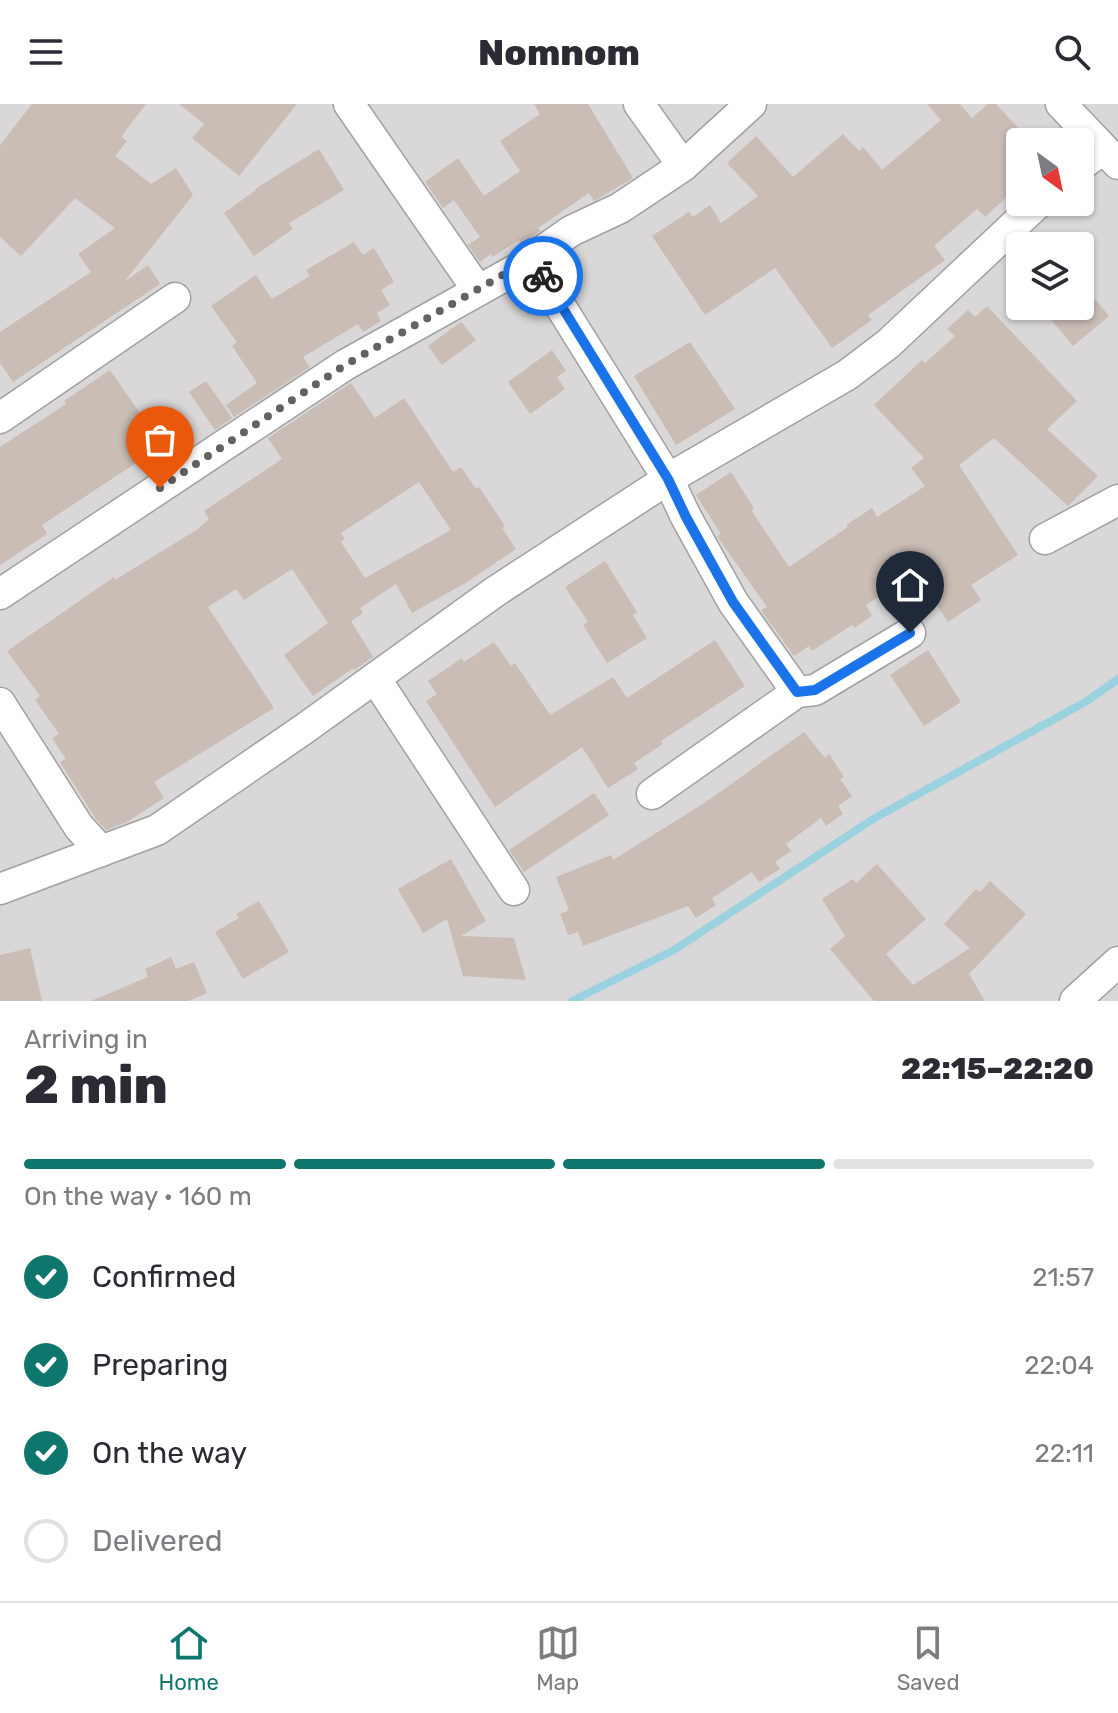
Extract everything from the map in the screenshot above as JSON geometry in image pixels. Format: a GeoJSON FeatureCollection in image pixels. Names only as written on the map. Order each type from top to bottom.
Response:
{"type":"FeatureCollection","features":[{"type":"Feature","properties":{"kind":"street"},"geometry":{"type":"LineString","coordinates":[[349,104],[477,289]]}},
{"type":"Feature","properties":{"kind":"street"},"geometry":{"type":"LineString","coordinates":[[639,104],[683,166]]}},
{"type":"Feature","properties":{"kind":"street"},"geometry":{"type":"LineString","coordinates":[[0,594],[345,365],[531,259],[571,231],[620,208],[683,166],[751,104]]}},
{"type":"Feature","properties":{"kind":"street"},"geometry":{"type":"LineString","coordinates":[[1061,104],[1100,160]]}},
{"type":"Feature","properties":{"kind":"street"},"geometry":{"type":"LineString","coordinates":[[0,889],[157,830],[496,591],[668,479],[857,368],[888,344],[1024,216]]}},
{"type":"Feature","properties":{"kind":"street"},"geometry":{"type":"LineString","coordinates":[[531,259],[668,479],[733,602],[797,692]]}},
{"type":"Feature","properties":{"kind":"street"},"geometry":{"type":"LineString","coordinates":[[0,418],[175,298]]}},
{"type":"Feature","properties":{"kind":"street"},"geometry":{"type":"LineString","coordinates":[[1045,539],[1118,500]]}},
{"type":"Feature","properties":{"kind":"street"},"geometry":{"type":"LineString","coordinates":[[652,794],[797,692],[815,690],[910,633]]}},
{"type":"Feature","properties":{"kind":"street"},"geometry":{"type":"LineString","coordinates":[[375,678],[514,890]]}},
{"type":"Feature","properties":{"kind":"street"},"geometry":{"type":"LineString","coordinates":[[0,703],[79,827],[101,851]]}},
{"type":"Feature","properties":{"kind":"street"},"geometry":{"type":"LineString","coordinates":[[1075,1001],[1118,962]]}},
{"type":"Feature","properties":{"kind":"shaded area"},"geometry":{"type":"Polygon","coordinates":[[[0,104],[1118,104],[1118,1001],[0,1001],[0,104]]]}},
{"type":"Feature","properties":{"kind":"building"},"geometry":{"type":"Polygon","coordinates":[[[32,104],[146,104],[121,137],[127,141],[115,156],[151,184],[176,168],[193,195],[124,282],[148,265],[160,284],[13,382],[0,363],[0,332],[91,272],[78,254],[115,228],[75,198],[21,256],[0,237],[0,145],[32,104]]]}},
{"type":"Feature","properties":{"kind":"building"},"geometry":{"type":"Polygon","coordinates":[[[179,104],[297,104],[239,176],[192,138],[204,124],[179,104]]]}},
{"type":"Feature","properties":{"kind":"building"},"geometry":{"type":"Polygon","coordinates":[[[534,104],[588,104],[633,178],[594,201],[589,193],[538,228],[540,231],[522,244],[518,240],[480,262],[468,245],[480,237],[454,200],[443,208],[425,182],[458,158],[484,196],[520,171],[500,141],[540,114],[534,104]]]}},
{"type":"Feature","properties":{"kind":"building"},"geometry":{"type":"Polygon","coordinates":[[[927,104],[960,104],[972,118],[988,104],[996,104],[1018,128],[1006,128],[1006,198],[985,217],[977,209],[934,246],[945,260],[868,315],[872,320],[832,348],[775,268],[705,315],[652,236],[689,212],[693,217],[710,205],[721,223],[758,196],[727,163],[756,136],[793,177],[843,134],[859,151],[863,147],[882,170],[941,120],[927,104]]]}},
{"type":"Feature","properties":{"kind":"building"},"geometry":{"type":"Polygon","coordinates":[[[319,149],[344,190],[289,223],[293,229],[254,256],[224,213],[255,189],[319,149]]]}},
{"type":"Feature","properties":{"kind":"building"},"geometry":{"type":"Polygon","coordinates":[[[354,242],[363,255],[374,248],[394,282],[381,290],[390,305],[377,313],[381,321],[363,332],[358,324],[303,357],[310,367],[234,417],[226,405],[257,383],[232,346],[237,342],[211,306],[256,275],[272,299],[310,276],[306,270],[354,242]]]}},
{"type":"Feature","properties":{"kind":"building"},"geometry":{"type":"Polygon","coordinates":[[[1094,298],[1109,316],[1073,346],[1052,320],[1094,320],[1094,298]]]}},
{"type":"Feature","properties":{"kind":"building"},"geometry":{"type":"Polygon","coordinates":[[[987,306],[1077,401],[1047,429],[1098,476],[1068,506],[994,438],[959,465],[1018,555],[971,585],[981,600],[948,622],[929,593],[915,602],[902,582],[866,605],[872,616],[812,651],[809,646],[794,656],[761,610],[767,607],[717,536],[721,534],[696,495],[731,472],[754,508],[751,510],[789,567],[872,508],[877,517],[925,486],[911,468],[924,458],[874,405],[922,360],[925,363],[955,336],[947,329],[968,310],[975,317],[987,306]]]}},
{"type":"Feature","properties":{"kind":"building"},"geometry":{"type":"Polygon","coordinates":[[[461,322],[476,340],[442,365],[428,346],[461,322]]]}},
{"type":"Feature","properties":{"kind":"building"},"geometry":{"type":"Polygon","coordinates":[[[690,342],[735,409],[676,445],[634,376],[690,342]]]}},
{"type":"Feature","properties":{"kind":"building"},"geometry":{"type":"Polygon","coordinates":[[[552,350],[566,371],[557,377],[565,389],[530,414],[508,382],[552,350]]]}},
{"type":"Feature","properties":{"kind":"building"},"geometry":{"type":"Polygon","coordinates":[[[110,370],[160,442],[140,456],[142,459],[42,525],[47,534],[0,565],[0,447],[66,404],[64,401],[110,370]]]}},
{"type":"Feature","properties":{"kind":"building"},"geometry":{"type":"Polygon","coordinates":[[[206,381],[232,418],[215,430],[189,392],[206,381]]]}},
{"type":"Feature","properties":{"kind":"building"},"geometry":{"type":"Polygon","coordinates":[[[351,383],[375,418],[404,398],[453,472],[461,467],[476,489],[479,487],[516,549],[467,582],[412,613],[396,584],[360,608],[363,613],[351,621],[373,657],[313,696],[284,655],[328,623],[292,569],[244,600],[236,589],[208,607],[274,708],[154,782],[164,798],[127,822],[106,830],[60,762],[66,759],[52,738],[59,734],[35,700],[40,696],[7,651],[114,577],[115,580],[198,529],[209,519],[204,511],[282,459],[268,438],[351,383]],[[419,482],[341,533],[345,539],[341,542],[365,578],[451,530],[419,482]]]}},
{"type":"Feature","properties":{"kind":"building"},"geometry":{"type":"Polygon","coordinates":[[[605,561],[637,612],[633,615],[647,638],[607,663],[583,625],[588,622],[565,587],[605,561]]]}},
{"type":"Feature","properties":{"kind":"building"},"geometry":{"type":"Polygon","coordinates":[[[715,640],[745,686],[661,741],[663,744],[634,763],[638,769],[608,788],[582,747],[495,807],[426,701],[437,694],[428,681],[462,658],[464,662],[494,642],[511,666],[515,663],[550,715],[613,677],[627,698],[715,640]]]}},
{"type":"Feature","properties":{"kind":"building"},"geometry":{"type":"Polygon","coordinates":[[[928,650],[961,702],[924,726],[890,675],[928,650]]]}},
{"type":"Feature","properties":{"kind":"building"},"geometry":{"type":"Polygon","coordinates":[[[804,732],[825,758],[829,754],[852,796],[838,806],[843,814],[826,826],[821,818],[786,844],[791,851],[775,862],[780,869],[759,882],[752,872],[712,898],[716,905],[696,918],[688,906],[583,946],[578,932],[568,935],[560,914],[569,910],[556,877],[611,855],[613,860],[706,802],[804,732]]]}},
{"type":"Feature","properties":{"kind":"building"},"geometry":{"type":"Polygon","coordinates":[[[594,793],[609,815],[524,872],[509,850],[594,793]]]}},
{"type":"Feature","properties":{"kind":"building"},"geometry":{"type":"Polygon","coordinates":[[[451,859],[486,921],[461,936],[514,938],[526,980],[463,976],[447,919],[423,933],[398,889],[451,859]]]}},
{"type":"Feature","properties":{"kind":"building"},"geometry":{"type":"Polygon","coordinates":[[[877,864],[926,919],[886,954],[913,985],[970,948],[944,924],[976,889],[980,892],[990,881],[1026,914],[969,974],[985,1001],[874,1001],[830,949],[845,936],[822,899],[853,879],[856,883],[877,864]]]}},
{"type":"Feature","properties":{"kind":"building"},"geometry":{"type":"Polygon","coordinates":[[[259,901],[289,952],[243,979],[215,932],[239,918],[236,914],[259,901]]]}},
{"type":"Feature","properties":{"kind":"building"},"geometry":{"type":"Polygon","coordinates":[[[30,948],[42,1001],[0,1001],[0,955],[30,948]]]}},
{"type":"Feature","properties":{"kind":"building"},"geometry":{"type":"Polygon","coordinates":[[[171,957],[176,969],[194,962],[207,993],[188,1001],[91,1001],[148,977],[145,969],[171,957]]]}},
{"type":"Feature","properties":{"kind":"waterway"},"geometry":{"type":"LineString","coordinates":[[572,1001],[674,950],[873,819],[1087,701],[1118,679]]}},
{"type":"Feature","properties":{"kind":"way so far"},"geometry":{"type":"LineString","coordinates":[[160,488],[345,365],[531,259],[543,276]]}},
{"type":"Feature","properties":{"kind":"route"},"geometry":{"type":"LineString","coordinates":[[543,276],[668,479],[733,602],[797,692],[815,690],[910,633]]}}]}
